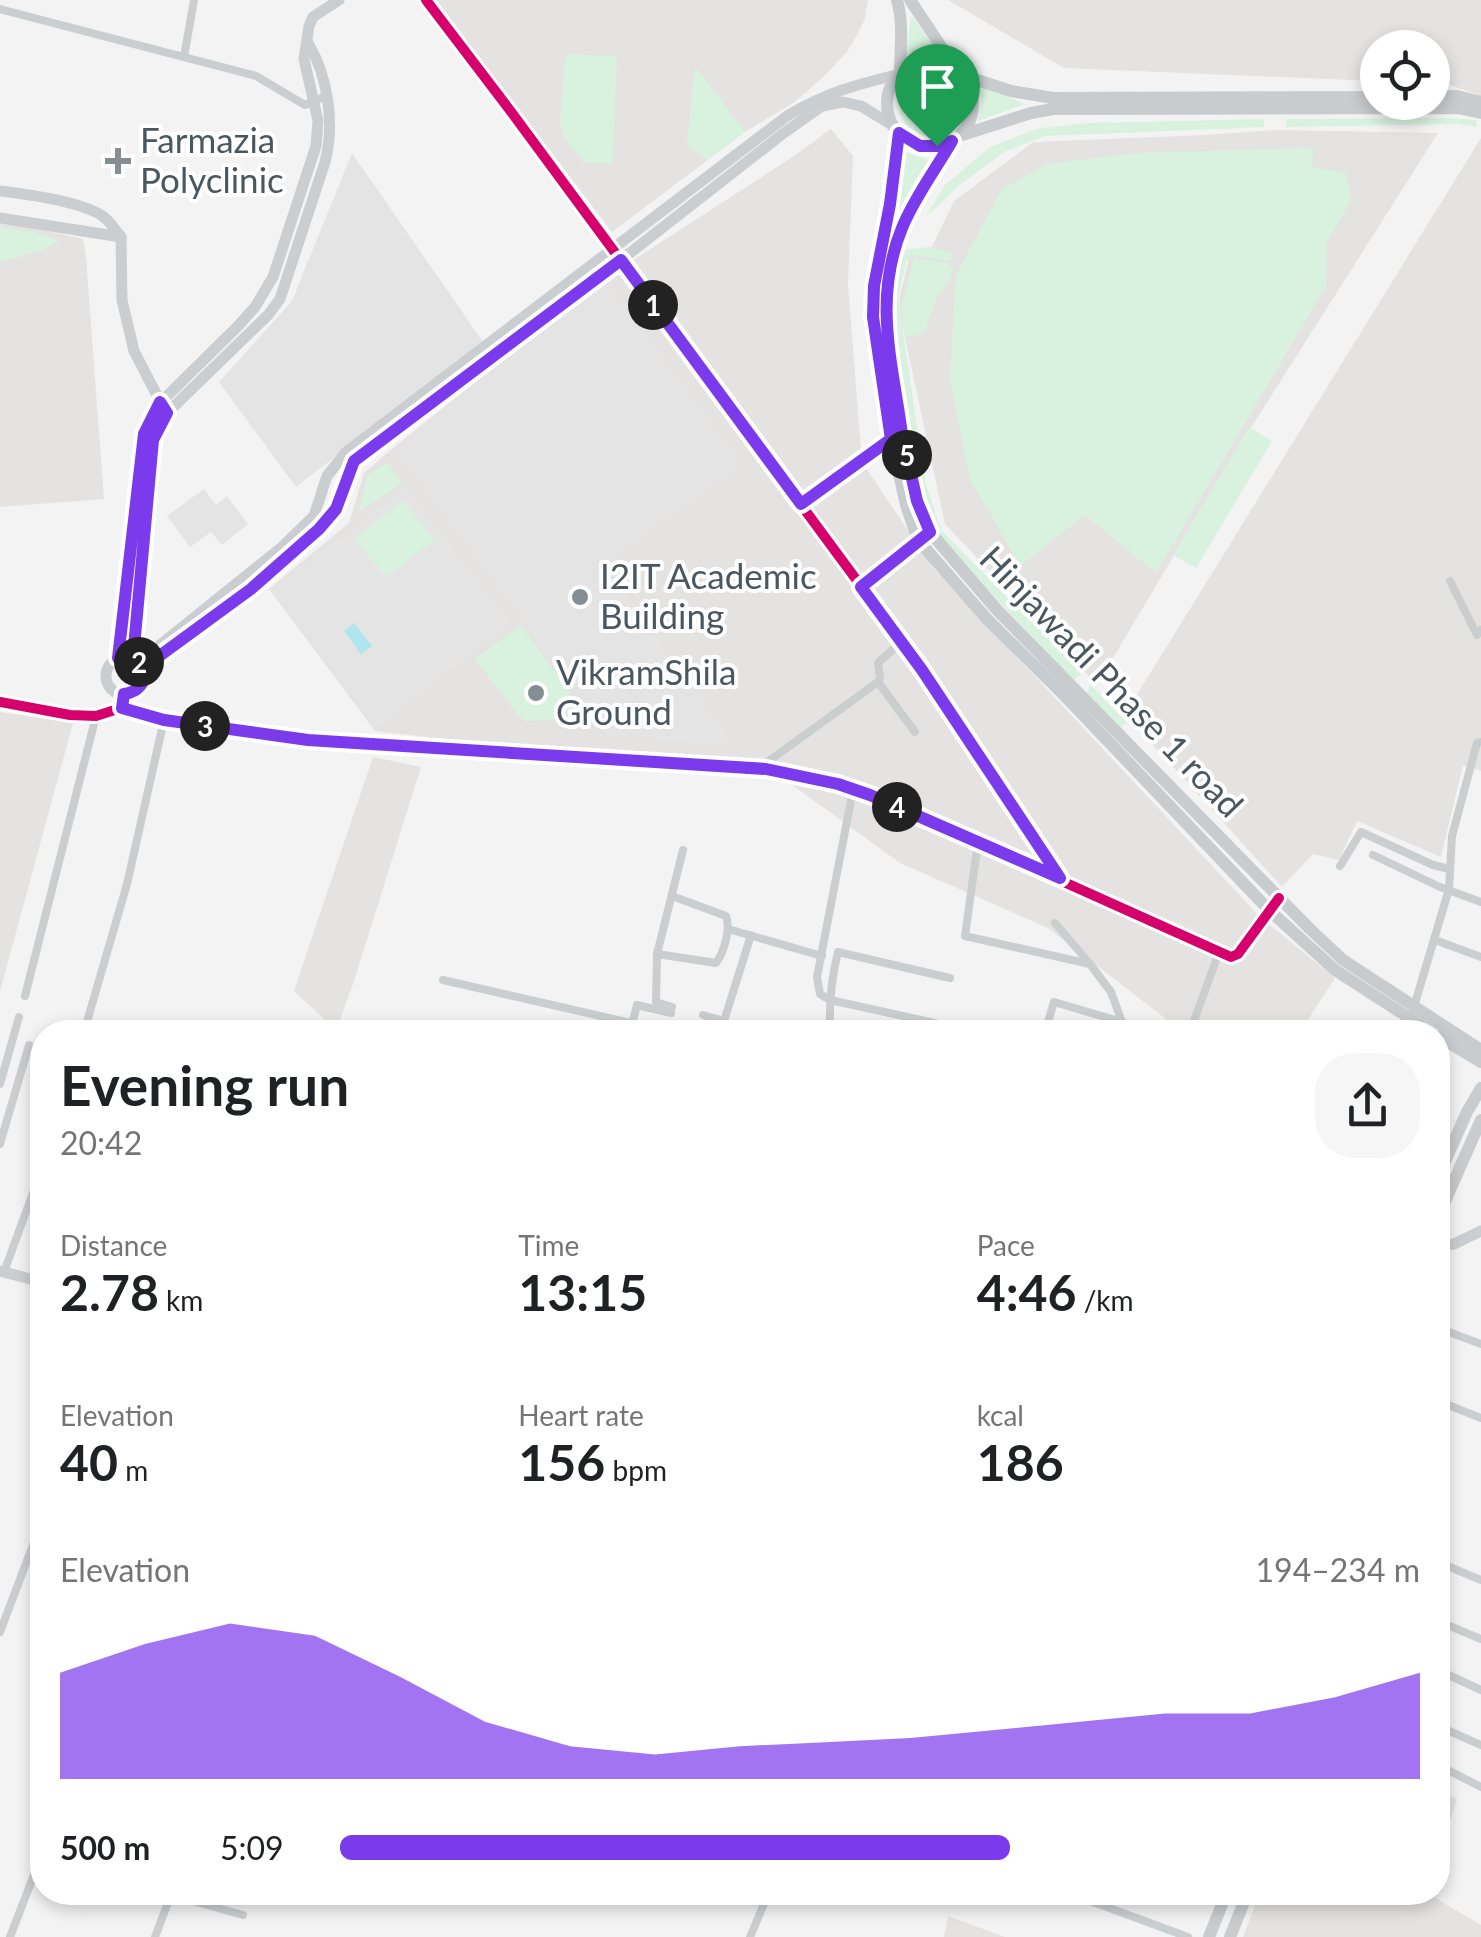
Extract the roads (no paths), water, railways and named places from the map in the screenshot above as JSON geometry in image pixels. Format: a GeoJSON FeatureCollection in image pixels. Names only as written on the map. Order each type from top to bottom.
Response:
{"type":"FeatureCollection","features":[{"type":"Feature","properties":{"kind":"main road"},"geometry":{"type":"LineString","coordinates":[[897,0],[902,35],[900,74]]}},
{"type":"Feature","properties":{"kind":"main road"},"geometry":{"type":"LineString","coordinates":[[910,0],[970,90],[973,106],[969,122],[956,138]]}},
{"type":"Feature","properties":{"kind":"main road"},"geometry":{"type":"LineString","coordinates":[[1360,97],[1054,98],[1011,91],[941,62],[924,62],[900,74],[888,102],[896,130],[920,146],[937,146],[1021,116],[1054,109],[1458,108],[1481,113]]}},
{"type":"Feature","properties":{"kind":"main road"},"geometry":{"type":"LineString","coordinates":[[1450,96],[1481,102]]}},
{"type":"Feature","properties":{"kind":"main road","name":"Hinjawadi Phase 1 road"},"geometry":{"type":"LineString","coordinates":[[896,130],[890,204],[874,286],[873,317],[906,505],[924,536],[986,618],[1066,696],[1269,910],[1334,970],[1408,1020]]}},
{"type":"Feature","properties":{"kind":"main road","name":"Hinjawadi Phase 1 road"},"geometry":{"type":"LineString","coordinates":[[896,436],[885,316],[892,256],[904,223],[956,138]]}},
{"type":"Feature","properties":{"kind":"main road","name":"Hinjawadi Phase 1 road"},"geometry":{"type":"LineString","coordinates":[[924,536],[1343,960],[1438,1020]]}},
{"type":"Feature","properties":{"kind":"main road","name":"Hinjawadi Phase 1 road"},"geometry":{"type":"LineString","coordinates":[[1450,1029],[1481,1050]]}},
{"type":"Feature","properties":{"kind":"main road"},"geometry":{"type":"LineString","coordinates":[[1450,1043],[1481,1062]]}},
{"type":"Feature","properties":{"kind":"main road"},"geometry":{"type":"LineString","coordinates":[[1450,1150],[1481,1088]]}},
{"type":"Feature","properties":{"kind":"main road"},"geometry":{"type":"LineString","coordinates":[[1450,1190],[1481,1120]]}},
{"type":"Feature","properties":{"kind":"main road"},"geometry":{"type":"LineString","coordinates":[[1208,1937],[1222,1905]]}},
{"type":"Feature","properties":{"kind":"main road"},"geometry":{"type":"LineString","coordinates":[[1230,1937],[1243,1905]]}},
{"type":"Feature","properties":{"kind":"street"},"geometry":{"type":"LineString","coordinates":[[184,57],[194,0]]}},
{"type":"Feature","properties":{"kind":"street"},"geometry":{"type":"LineString","coordinates":[[339,0],[313,17],[309,26],[304,60],[320,99],[316,146],[268,288],[144,434],[118,658],[109,666],[106,678],[123,701],[164,720],[308,740],[759,768],[838,784],[1060,878],[1231,957],[1238,954],[1278,898]]}},
{"type":"Feature","properties":{"kind":"street"},"geometry":{"type":"LineString","coordinates":[[426,0],[902,642],[1060,878]]}},
{"type":"Feature","properties":{"kind":"street"},"geometry":{"type":"LineString","coordinates":[[0,9],[256,76],[305,105],[320,99]]}},
{"type":"Feature","properties":{"kind":"street"},"geometry":{"type":"LineString","coordinates":[[118,658],[138,663],[251,589],[336,509],[354,461],[788,116],[846,87],[900,74]]}},
{"type":"Feature","properties":{"kind":"street"},"geometry":{"type":"LineString","coordinates":[[138,663],[282,547],[314,516],[327,476],[346,452],[785,132],[822,106],[843,102],[862,106],[896,130]]}},
{"type":"Feature","properties":{"kind":"street"},"geometry":{"type":"LineString","coordinates":[[0,192],[92,210],[104,217],[121,237],[122,300],[134,352],[164,407],[153,440],[138,663],[144,681],[123,701],[96,716],[66,715],[0,702]]}},
{"type":"Feature","properties":{"kind":"street"},"geometry":{"type":"LineString","coordinates":[[0,218],[121,237]]}},
{"type":"Feature","properties":{"kind":"street"},"geometry":{"type":"LineString","coordinates":[[801,504],[896,436]]}},
{"type":"Feature","properties":{"kind":"street"},"geometry":{"type":"LineString","coordinates":[[861,587],[924,536]]}},
{"type":"Feature","properties":{"kind":"street"},"geometry":{"type":"LineString","coordinates":[[1450,581],[1477,634],[1481,630]]}},
{"type":"Feature","properties":{"kind":"street"},"geometry":{"type":"LineString","coordinates":[[759,768],[878,682],[878,663],[902,642]]}},
{"type":"Feature","properties":{"kind":"street"},"geometry":{"type":"LineString","coordinates":[[878,682],[916,732]]}},
{"type":"Feature","properties":{"kind":"street"},"geometry":{"type":"LineString","coordinates":[[25,996],[96,716]]}},
{"type":"Feature","properties":{"kind":"street"},"geometry":{"type":"LineString","coordinates":[[87,1020],[127,884],[164,720]]}},
{"type":"Feature","properties":{"kind":"street"},"geometry":{"type":"LineString","coordinates":[[1408,1020],[1416,1005],[1449,890],[1452,836],[1477,743],[1481,742]]}},
{"type":"Feature","properties":{"kind":"street"},"geometry":{"type":"LineString","coordinates":[[1469,772],[1481,777]]}},
{"type":"Feature","properties":{"kind":"street"},"geometry":{"type":"LineString","coordinates":[[853,790],[819,968],[820,994],[830,1000],[921,1020]]}},
{"type":"Feature","properties":{"kind":"street"},"geometry":{"type":"LineString","coordinates":[[1340,866],[1361,832],[1449,869]]}},
{"type":"Feature","properties":{"kind":"street"},"geometry":{"type":"LineString","coordinates":[[978,842],[965,936],[1090,964]]}},
{"type":"Feature","properties":{"kind":"street"},"geometry":{"type":"LineString","coordinates":[[632,1020],[636,1006],[672,1010],[656,1002],[657,954],[683,850]]}},
{"type":"Feature","properties":{"kind":"street"},"geometry":{"type":"LineString","coordinates":[[1374,856],[1481,902]]}},
{"type":"Feature","properties":{"kind":"street"},"geometry":{"type":"LineString","coordinates":[[657,954],[716,963],[728,929],[729,920],[721,913],[672,896]]}},
{"type":"Feature","properties":{"kind":"street"},"geometry":{"type":"LineString","coordinates":[[1054,924],[1111,992],[1121,1020]]}},
{"type":"Feature","properties":{"kind":"street"},"geometry":{"type":"LineString","coordinates":[[728,929],[822,956]]}},
{"type":"Feature","properties":{"kind":"street"},"geometry":{"type":"LineString","coordinates":[[724,1020],[751,935]]}},
{"type":"Feature","properties":{"kind":"street"},"geometry":{"type":"LineString","coordinates":[[1434,940],[1481,957]]}},
{"type":"Feature","properties":{"kind":"street"},"geometry":{"type":"LineString","coordinates":[[830,1020],[832,974],[838,952],[950,978]]}},
{"type":"Feature","properties":{"kind":"street"},"geometry":{"type":"LineString","coordinates":[[1194,1020],[1219,952]]}},
{"type":"Feature","properties":{"kind":"street"},"geometry":{"type":"LineString","coordinates":[[819,968],[832,974]]}},
{"type":"Feature","properties":{"kind":"street"},"geometry":{"type":"LineString","coordinates":[[443,980],[599,1020]]}},
{"type":"Feature","properties":{"kind":"street"},"geometry":{"type":"LineString","coordinates":[[1048,1020],[1053,1002],[1115,1020]]}},
{"type":"Feature","properties":{"kind":"street"},"geometry":{"type":"LineString","coordinates":[[703,1015],[720,1020]]}},
{"type":"Feature","properties":{"kind":"street"},"geometry":{"type":"LineString","coordinates":[[0,1084],[19,1017]]}},
{"type":"Feature","properties":{"kind":"street"},"geometry":{"type":"LineString","coordinates":[[0,1144],[29,1045]]}},
{"type":"Feature","properties":{"kind":"street"},"geometry":{"type":"LineString","coordinates":[[30,1199],[2,1272],[30,1279]]}},
{"type":"Feature","properties":{"kind":"street"},"geometry":{"type":"LineString","coordinates":[[1450,1244],[1481,1232]]}},
{"type":"Feature","properties":{"kind":"street"},"geometry":{"type":"LineString","coordinates":[[1450,1332],[1481,1344]]}},
{"type":"Feature","properties":{"kind":"street"},"geometry":{"type":"LineString","coordinates":[[1450,1406],[1481,1418]]}},
{"type":"Feature","properties":{"kind":"street"},"geometry":{"type":"LineString","coordinates":[[0,1632],[30,1553]]}},
{"type":"Feature","properties":{"kind":"street"},"geometry":{"type":"LineString","coordinates":[[1450,1567],[1481,1580]]}},
{"type":"Feature","properties":{"kind":"street"},"geometry":{"type":"LineString","coordinates":[[1450,1626],[1481,1639]]}},
{"type":"Feature","properties":{"kind":"street"},"geometry":{"type":"LineString","coordinates":[[1450,1676],[1481,1690]]}},
{"type":"Feature","properties":{"kind":"street"},"geometry":{"type":"LineString","coordinates":[[1450,1731],[1481,1745]]}},
{"type":"Feature","properties":{"kind":"street"},"geometry":{"type":"LineString","coordinates":[[1450,1772],[1481,1787]]}},
{"type":"Feature","properties":{"kind":"street"},"geometry":{"type":"LineString","coordinates":[[10,1937],[30,1885]]}},
{"type":"Feature","properties":{"kind":"street"},"geometry":{"type":"LineString","coordinates":[[154,1937],[167,1905]]}},
{"type":"Feature","properties":{"kind":"street"},"geometry":{"type":"LineString","coordinates":[[209,1905],[243,1915]]}},
{"type":"Feature","properties":{"kind":"street"},"geometry":{"type":"LineString","coordinates":[[750,1937],[764,1905]]}},
{"type":"Feature","properties":{"kind":"street"},"geometry":{"type":"LineString","coordinates":[[1101,1905],[1188,1937]]}},
{"type":"Feature","properties":{"kind":"water"},"geometry":{"type":"Polygon","coordinates":[[[354,623],[372,646],[361,654],[344,631],[354,623]]]}},
{"type":"Feature","properties":{"kind":"place","name":"Farmazia Polyclinic"},"geometry":{"type":"Point","coordinates":[118,161]}},
{"type":"Feature","properties":{"kind":"place","name":"I2IT Academic Building"},"geometry":{"type":"Point","coordinates":[580,597]}},
{"type":"Feature","properties":{"kind":"place","name":"VikramShila Ground"},"geometry":{"type":"Point","coordinates":[536,693]}}]}
